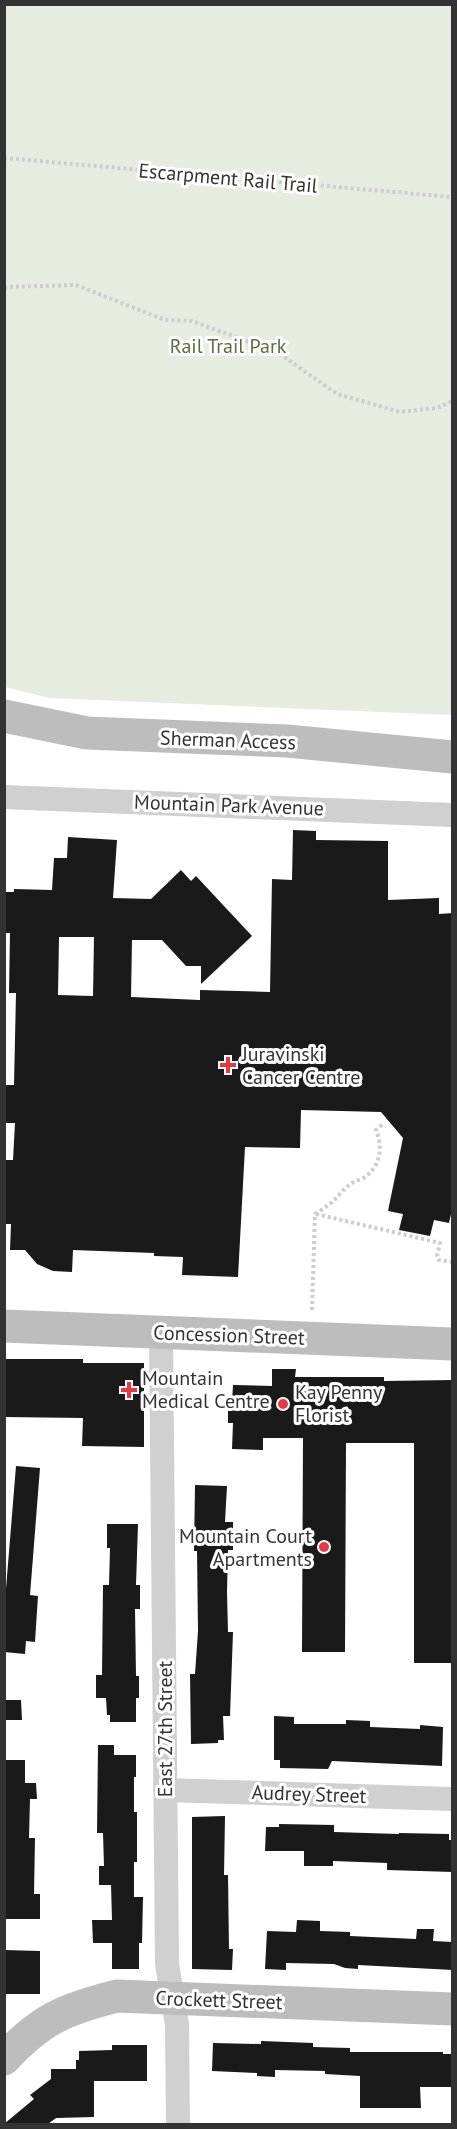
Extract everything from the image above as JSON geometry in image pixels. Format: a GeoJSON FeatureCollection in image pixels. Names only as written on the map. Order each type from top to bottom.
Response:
{"type":"FeatureCollection","features":[{"type":"Feature","properties":{"kind":"main road","name":"Sherman Access"},"geometry":{"type":"LineString","coordinates":[[4,716],[87,734],[287,741],[453,757]]}},
{"type":"Feature","properties":{"kind":"main road","name":"Concession Street"},"geometry":{"type":"LineString","coordinates":[[4,1326],[453,1344]]}},
{"type":"Feature","properties":{"kind":"main road","name":"Crockett Street"},"geometry":{"type":"LineString","coordinates":[[4,2059],[26,2036],[62,2012],[117,1996],[453,2009]]}},
{"type":"Feature","properties":{"kind":"street","name":"Mountain Park Avenue"},"geometry":{"type":"LineString","coordinates":[[4,797],[453,815]]}},
{"type":"Feature","properties":{"kind":"street","name":"East 27th Street"},"geometry":{"type":"LineString","coordinates":[[161,1332],[167,1964],[177,2025],[178,2124]]}},
{"type":"Feature","properties":{"kind":"street","name":"Audrey Street"},"geometry":{"type":"LineString","coordinates":[[165,1790],[453,1799]]}},
{"type":"Feature","properties":{"kind":"path","name":"Escarpment Rail Trail"},"geometry":{"type":"LineString","coordinates":[[4,158],[453,197]]}},
{"type":"Feature","properties":{"kind":"path"},"geometry":{"type":"LineString","coordinates":[[4,288],[76,285],[165,320],[192,321],[277,352],[337,394],[400,412],[437,408],[453,401]]}},
{"type":"Feature","properties":{"kind":"path"},"geometry":{"type":"LineString","coordinates":[[315,1214],[330,1204],[351,1183],[371,1172],[381,1151],[376,1130],[384,1123]]}},
{"type":"Feature","properties":{"kind":"path"},"geometry":{"type":"LineString","coordinates":[[315,1214],[440,1243],[437,1256],[439,1260],[453,1262]]}},
{"type":"Feature","properties":{"kind":"path"},"geometry":{"type":"LineString","coordinates":[[312,1310],[315,1214]]}},
{"type":"Feature","properties":{"kind":"green space","name":"Rail Trail Park"},"geometry":{"type":"Polygon","coordinates":[[[5,4],[452,5],[452,715],[49,698],[5,687],[5,4]]]}},
{"type":"Feature","properties":{"kind":"building","name":"Juravinski Cancer Centre"},"geometry":{"type":"Polygon","coordinates":[[[293,830],[316,831],[316,840],[388,841],[388,900],[439,898],[439,914],[453,913],[453,1205],[449,1223],[434,1220],[430,1236],[399,1230],[403,1214],[388,1211],[403,1138],[381,1112],[301,1110],[300,1148],[245,1147],[238,1277],[182,1275],[183,1257],[154,1256],[154,1253],[73,1250],[72,1272],[53,1271],[37,1264],[25,1250],[10,1250],[11,1224],[4,1224],[4,1160],[13,1160],[15,1123],[4,1123],[4,1085],[14,1085],[16,993],[9,993],[10,933],[4,933],[4,892],[14,892],[14,889],[52,890],[54,858],[67,858],[68,837],[117,840],[113,898],[151,899],[181,870],[191,881],[196,876],[252,936],[201,984],[201,966],[186,966],[162,940],[132,940],[131,997],[200,1000],[200,990],[270,992],[272,879],[292,880],[293,830]],[[59,937],[58,995],[93,996],[94,937],[59,937]]]}},
{"type":"Feature","properties":{"kind":"building"},"geometry":{"type":"Polygon","coordinates":[[[4,1359],[83,1359],[83,1363],[144,1363],[144,1447],[82,1446],[83,1418],[4,1417],[4,1359]]]}},
{"type":"Feature","properties":{"kind":"building"},"geometry":{"type":"Polygon","coordinates":[[[272,1369],[296,1369],[295,1377],[384,1377],[384,1381],[453,1380],[453,1663],[414,1663],[414,1443],[346,1443],[345,1652],[302,1652],[303,1438],[263,1438],[263,1450],[232,1449],[233,1423],[228,1423],[228,1403],[232,1403],[233,1385],[272,1386],[272,1369]]]}},
{"type":"Feature","properties":{"kind":"building"},"geometry":{"type":"Polygon","coordinates":[[[16,1466],[40,1468],[30,1595],[38,1596],[35,1642],[26,1641],[25,1654],[4,1652],[4,1613],[16,1466]]]}},
{"type":"Feature","properties":{"kind":"building"},"geometry":{"type":"Polygon","coordinates":[[[195,1485],[227,1486],[225,1522],[233,1522],[233,1550],[228,1550],[228,1632],[233,1632],[230,1716],[223,1716],[224,1740],[218,1740],[218,1743],[191,1744],[190,1674],[195,1674],[198,1631],[197,1551],[194,1551],[195,1485]]]}},
{"type":"Feature","properties":{"kind":"building"},"geometry":{"type":"Polygon","coordinates":[[[107,1524],[138,1524],[136,1585],[140,1585],[140,1609],[135,1609],[136,1676],[139,1676],[136,1722],[110,1722],[110,1715],[107,1715],[106,1698],[96,1698],[96,1675],[102,1675],[103,1585],[109,1585],[110,1548],[107,1548],[107,1524]]]}},
{"type":"Feature","properties":{"kind":"building"},"geometry":{"type":"Polygon","coordinates":[[[4,1700],[21,1700],[22,1720],[4,1720],[4,1700]]]}},
{"type":"Feature","properties":{"kind":"building"},"geometry":{"type":"Polygon","coordinates":[[[274,1716],[294,1717],[294,1724],[346,1724],[346,1720],[370,1721],[370,1727],[420,1729],[420,1725],[443,1727],[442,1766],[332,1761],[328,1769],[280,1768],[280,1760],[274,1760],[274,1716]]]}},
{"type":"Feature","properties":{"kind":"building"},"geometry":{"type":"Polygon","coordinates":[[[98,1745],[114,1745],[114,1755],[136,1755],[134,1812],[137,1812],[137,1862],[134,1862],[134,1897],[143,1897],[139,1969],[112,1969],[112,1943],[93,1943],[92,1920],[112,1920],[111,1885],[99,1885],[99,1866],[104,1866],[103,1833],[97,1833],[98,1745]]]}},
{"type":"Feature","properties":{"kind":"building"},"geometry":{"type":"Polygon","coordinates":[[[4,1760],[25,1760],[25,1783],[36,1783],[37,1799],[30,1799],[29,1838],[35,1838],[34,1894],[40,1894],[40,1919],[4,1919],[4,1760]]]}},
{"type":"Feature","properties":{"kind":"building"},"geometry":{"type":"Polygon","coordinates":[[[225,1816],[224,1875],[228,1875],[229,1949],[233,1949],[232,1970],[192,1969],[192,1817],[225,1816]]]}},
{"type":"Feature","properties":{"kind":"building"},"geometry":{"type":"Polygon","coordinates":[[[279,1824],[334,1825],[334,1832],[449,1834],[449,1840],[453,1840],[453,1872],[387,1870],[387,1863],[333,1861],[333,1866],[304,1866],[304,1851],[265,1851],[266,1827],[279,1827],[279,1824]]]}},
{"type":"Feature","properties":{"kind":"building"},"geometry":{"type":"Polygon","coordinates":[[[297,1920],[320,1921],[320,1931],[350,1932],[350,1936],[416,1939],[417,1929],[434,1929],[433,1941],[453,1942],[453,1970],[358,1965],[358,1969],[334,1964],[286,1963],[286,1970],[265,1969],[267,1931],[296,1932],[297,1920]]]}},
{"type":"Feature","properties":{"kind":"building"},"geometry":{"type":"Polygon","coordinates":[[[4,1950],[40,1951],[40,1994],[4,1994],[4,1950]]]}},
{"type":"Feature","properties":{"kind":"building"},"geometry":{"type":"Polygon","coordinates":[[[261,2041],[313,2043],[313,2047],[350,2048],[350,2052],[443,2052],[443,2054],[453,2054],[453,2087],[420,2087],[421,2108],[360,2108],[360,2076],[325,2074],[325,2071],[275,2070],[275,2077],[257,2076],[257,2073],[212,2071],[213,2043],[261,2044],[261,2041]]]}},
{"type":"Feature","properties":{"kind":"building"},"geometry":{"type":"Polygon","coordinates":[[[112,2045],[147,2045],[147,2081],[94,2081],[94,2117],[56,2118],[48,2124],[4,2124],[34,2099],[30,2095],[51,2079],[51,2069],[76,2069],[79,2051],[112,2050],[112,2045]]]}},
{"type":"Feature","properties":{"kind":"place","name":"Juravinski Cancer Centre"},"geometry":{"type":"Point","coordinates":[228,1065]}},
{"type":"Feature","properties":{"kind":"place","name":"Mountain Medical Centre"},"geometry":{"type":"Point","coordinates":[129,1390]}},
{"type":"Feature","properties":{"kind":"place","name":"Kay Penny Florist"},"geometry":{"type":"Point","coordinates":[283,1404]}},
{"type":"Feature","properties":{"kind":"place","name":"Mountain Court Apartments"},"geometry":{"type":"Point","coordinates":[324,1547]}}]}
